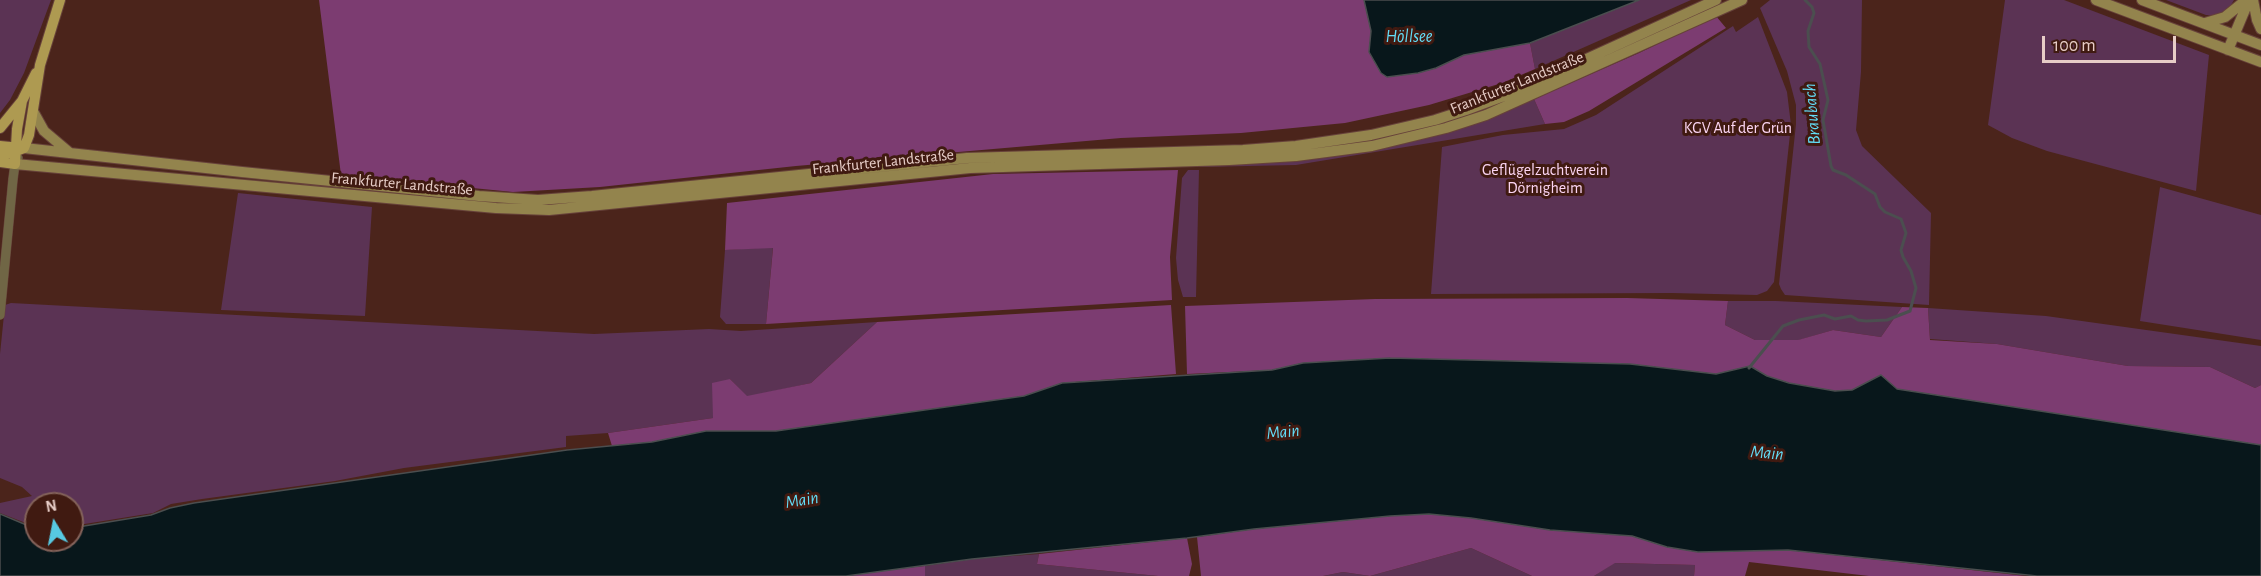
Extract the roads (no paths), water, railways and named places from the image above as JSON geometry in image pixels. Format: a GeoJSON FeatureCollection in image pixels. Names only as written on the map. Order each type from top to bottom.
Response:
{"type":"FeatureCollection","features":[{"type":"Feature","properties":{"kind":"main road"},"geometry":{"type":"LineString","coordinates":[[0,128],[22,101],[40,65],[60,0]]}},
{"type":"Feature","properties":{"kind":"main road","name":"Frankfurter Landstraße"},"geometry":{"type":"LineString","coordinates":[[0,162],[16,156],[70,153],[253,174],[538,200],[967,158],[1243,150],[1296,146],[1371,135],[1466,110],[1512,93],[1716,0]]}},
{"type":"Feature","properties":{"kind":"main road","name":"Frankfurter Landstraße"},"geometry":{"type":"LineString","coordinates":[[0,146],[16,156],[496,208],[549,210],[970,168],[1296,156],[1372,146],[1446,128],[1486,115],[1742,0]]}},
{"type":"Feature","properties":{"kind":"main road"},"geometry":{"type":"LineString","coordinates":[[2096,0],[2261,62]]}},
{"type":"Feature","properties":{"kind":"main road"},"geometry":{"type":"LineString","coordinates":[[2142,0],[2261,45]]}},
{"type":"Feature","properties":{"kind":"main road"},"geometry":{"type":"LineString","coordinates":[[2228,50],[2249,0]]}},
{"type":"Feature","properties":{"kind":"main road"},"geometry":{"type":"LineString","coordinates":[[2204,23],[2225,17],[2249,0]]}},
{"type":"Feature","properties":{"kind":"main road"},"geometry":{"type":"LineString","coordinates":[[2249,0],[2261,30]]}},
{"type":"Feature","properties":{"kind":"main road"},"geometry":{"type":"LineString","coordinates":[[16,156],[31,129],[40,65]]}},
{"type":"Feature","properties":{"kind":"main road"},"geometry":{"type":"LineString","coordinates":[[16,156],[22,101]]}},
{"type":"Feature","properties":{"kind":"main road"},"geometry":{"type":"LineString","coordinates":[[34,113],[44,131],[70,153]]}},
{"type":"Feature","properties":{"kind":"main road"},"geometry":{"type":"LineString","coordinates":[[0,153],[16,156]]}},
{"type":"Feature","properties":{"kind":"street"},"geometry":{"type":"LineString","coordinates":[[0,315],[16,156]]}},
{"type":"Feature","properties":{"kind":"water","name":"Höllsee"},"geometry":{"type":"Polygon","coordinates":[[[1364,0],[1639,0],[1530,43],[1464,55],[1436,68],[1387,77],[1381,73],[1369,52],[1371,31],[1364,0]]]}},
{"type":"Feature","properties":{"kind":"water","name":"Main"},"geometry":{"type":"Polygon","coordinates":[[[1390,358],[1630,364],[1716,374],[1750,366],[1767,376],[1789,383],[1835,391],[1852,390],[1881,375],[1897,389],[2261,445],[2261,576],[2037,576],[1788,550],[1698,552],[1667,547],[1632,536],[1550,530],[1429,514],[1254,529],[1187,538],[972,559],[846,576],[0,576],[0,514],[24,524],[24,552],[84,552],[84,526],[151,515],[194,503],[567,450],[652,442],[706,431],[776,431],[1024,396],[1062,383],[1272,370],[1303,363],[1390,358]]]}},
{"type":"Feature","properties":{"kind":"waterway","name":"Braubach"},"geometry":{"type":"LineString","coordinates":[[1749,368],[1783,326],[1824,315],[1835,319],[1851,316],[1866,321],[1887,320],[1910,311],[1916,288],[1901,250],[1906,233],[1901,219],[1885,212],[1880,207],[1875,194],[1846,175],[1833,170],[1831,166],[1823,120],[1828,100],[1820,64],[1809,47],[1808,31],[1814,13],[1805,0]]}},
{"type":"Feature","properties":{"kind":"park label","name":"KGV Auf der Grün"},"geometry":{"type":"Point","coordinates":[1738,128]}},
{"type":"Feature","properties":{"kind":"park label","name":"Geflügelzuchtverein Dörnigheim"},"geometry":{"type":"Point","coordinates":[1545,179]}}]}
